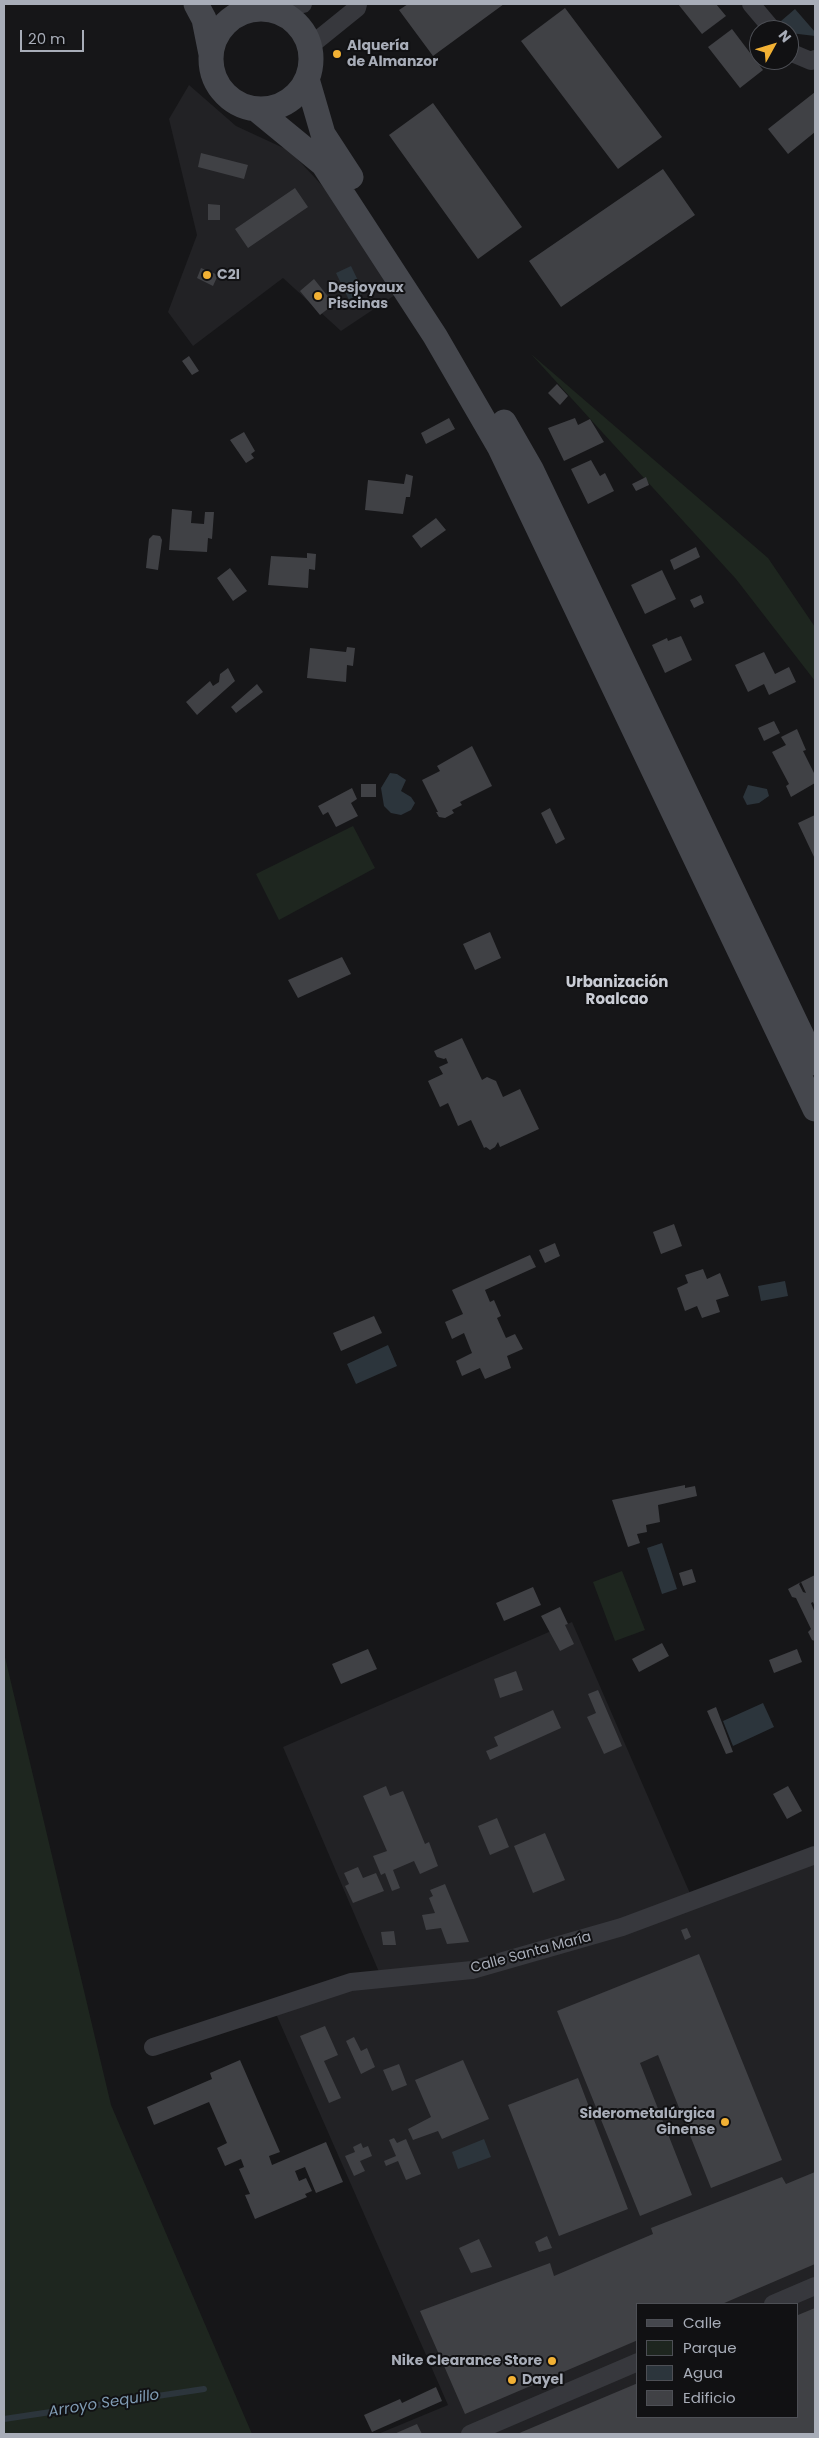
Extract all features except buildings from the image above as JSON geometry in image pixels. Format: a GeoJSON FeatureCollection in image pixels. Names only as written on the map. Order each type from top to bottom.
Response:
{"type":"FeatureCollection","features":[{"type":"Feature","properties":{"kind":"main road"},"geometry":{"type":"LineString","coordinates":[[196,4],[204,19],[215,77],[220,88],[236,102],[256,108],[323,164],[435,336],[500,448],[815,1109]]}},
{"type":"Feature","properties":{"kind":"main road"},"geometry":{"type":"LineString","coordinates":[[211,54],[219,32],[226,23],[255,8],[297,23],[305,34],[310,46],[310,69],[307,80],[296,94],[281,105],[256,108]]}},
{"type":"Feature","properties":{"kind":"main road"},"geometry":{"type":"LineString","coordinates":[[307,80],[323,134],[460,345],[531,469],[815,1063]]}},
{"type":"Feature","properties":{"kind":"street"},"geometry":{"type":"LineString","coordinates":[[255,8],[302,4]]}},
{"type":"Feature","properties":{"kind":"street"},"geometry":{"type":"LineString","coordinates":[[751,4],[765,20]]}},
{"type":"Feature","properties":{"kind":"street"},"geometry":{"type":"LineString","coordinates":[[310,46],[359,5]]}},
{"type":"Feature","properties":{"kind":"street"},"geometry":{"type":"LineString","coordinates":[[799,56],[810,61],[815,59]]}},
{"type":"Feature","properties":{"kind":"street","name":"Calle Santa María"},"geometry":{"type":"LineString","coordinates":[[153,2047],[351,1982],[472,1970],[617,1929],[815,1855]]}},
{"type":"Feature","properties":{"kind":"street"},"geometry":{"type":"LineString","coordinates":[[776,2303],[815,2286]]}},
{"type":"Feature","properties":{"kind":"street"},"geometry":{"type":"LineString","coordinates":[[470,2434],[636,2363]]}},
{"type":"Feature","properties":{"kind":"shaded area"},"geometry":{"type":"Polygon","coordinates":[[[189,85],[236,126],[290,151],[330,194],[395,295],[341,331],[283,278],[193,346],[168,312],[197,235],[169,119],[189,85]]]}},
{"type":"Feature","properties":{"kind":"shaded area"},"geometry":{"type":"Polygon","coordinates":[[[572,1622],[692,1898],[815,1855],[815,2434],[378,2434],[448,2405],[273,2007],[382,1979],[283,1747],[572,1622]]]}},
{"type":"Feature","properties":{"kind":"green space"},"geometry":{"type":"Polygon","coordinates":[[[531,354],[768,558],[815,627],[815,681],[736,579],[531,354]]]}},
{"type":"Feature","properties":{"kind":"green space"},"geometry":{"type":"Polygon","coordinates":[[[353,826],[375,868],[279,920],[256,874],[353,826]]]}},
{"type":"Feature","properties":{"kind":"green space"},"geometry":{"type":"Polygon","coordinates":[[[622,1571],[645,1630],[615,1641],[593,1582],[622,1571]]]}},
{"type":"Feature","properties":{"kind":"green space"},"geometry":{"type":"Polygon","coordinates":[[[4,1653],[111,2105],[252,2434],[4,2434],[4,1653]]]}},
{"type":"Feature","properties":{"kind":"water"},"geometry":{"type":"Polygon","coordinates":[[[795,9],[815,32],[815,36],[799,34],[799,20],[782,20],[795,9]]]}},
{"type":"Feature","properties":{"kind":"water"},"geometry":{"type":"Polygon","coordinates":[[[351,266],[364,293],[349,300],[336,273],[351,266]]]}},
{"type":"Feature","properties":{"kind":"water"},"geometry":{"type":"Polygon","coordinates":[[[390,773],[397,774],[406,780],[401,791],[411,797],[415,803],[411,810],[401,815],[391,813],[384,806],[381,788],[390,773]]]}},
{"type":"Feature","properties":{"kind":"water"},"geometry":{"type":"Polygon","coordinates":[[[748,785],[767,789],[769,796],[759,803],[747,805],[743,797],[748,785]]]}},
{"type":"Feature","properties":{"kind":"water"},"geometry":{"type":"Polygon","coordinates":[[[785,1281],[788,1296],[761,1301],[758,1286],[785,1281]]]}},
{"type":"Feature","properties":{"kind":"water"},"geometry":{"type":"Polygon","coordinates":[[[388,1345],[397,1366],[356,1384],[347,1364],[388,1345]]]}},
{"type":"Feature","properties":{"kind":"water"},"geometry":{"type":"Polygon","coordinates":[[[662,1543],[677,1589],[662,1594],[647,1548],[662,1543]]]}},
{"type":"Feature","properties":{"kind":"water"},"geometry":{"type":"Polygon","coordinates":[[[763,1703],[774,1727],[733,1746],[723,1721],[763,1703]]]}},
{"type":"Feature","properties":{"kind":"water"},"geometry":{"type":"Polygon","coordinates":[[[484,2139],[491,2157],[458,2169],[452,2152],[484,2139]]]}},
{"type":"Feature","properties":{"kind":"waterway","name":"Arroyo Sequillo"},"geometry":{"type":"LineString","coordinates":[[4,2419],[204,2389]]}},
{"type":"Feature","properties":{"kind":"place","name":"Alquería de Almanzor"},"geometry":{"type":"Point","coordinates":[337,54]}},
{"type":"Feature","properties":{"kind":"place","name":"C2I"},"geometry":{"type":"Point","coordinates":[207,275]}},
{"type":"Feature","properties":{"kind":"place","name":"Desjoyaux Piscinas"},"geometry":{"type":"Point","coordinates":[318,296]}},
{"type":"Feature","properties":{"kind":"place","name":"Siderometalúrgica Ginense"},"geometry":{"type":"Point","coordinates":[725,2122]}},
{"type":"Feature","properties":{"kind":"place","name":"Nike Clearance Store"},"geometry":{"type":"Point","coordinates":[552,2361]}},
{"type":"Feature","properties":{"kind":"place","name":"Dayel"},"geometry":{"type":"Point","coordinates":[512,2380]}},
{"type":"Feature","properties":{"kind":"district","name":"Urbanización Roalcao"},"geometry":{"type":"Point","coordinates":[617,992]}}]}
